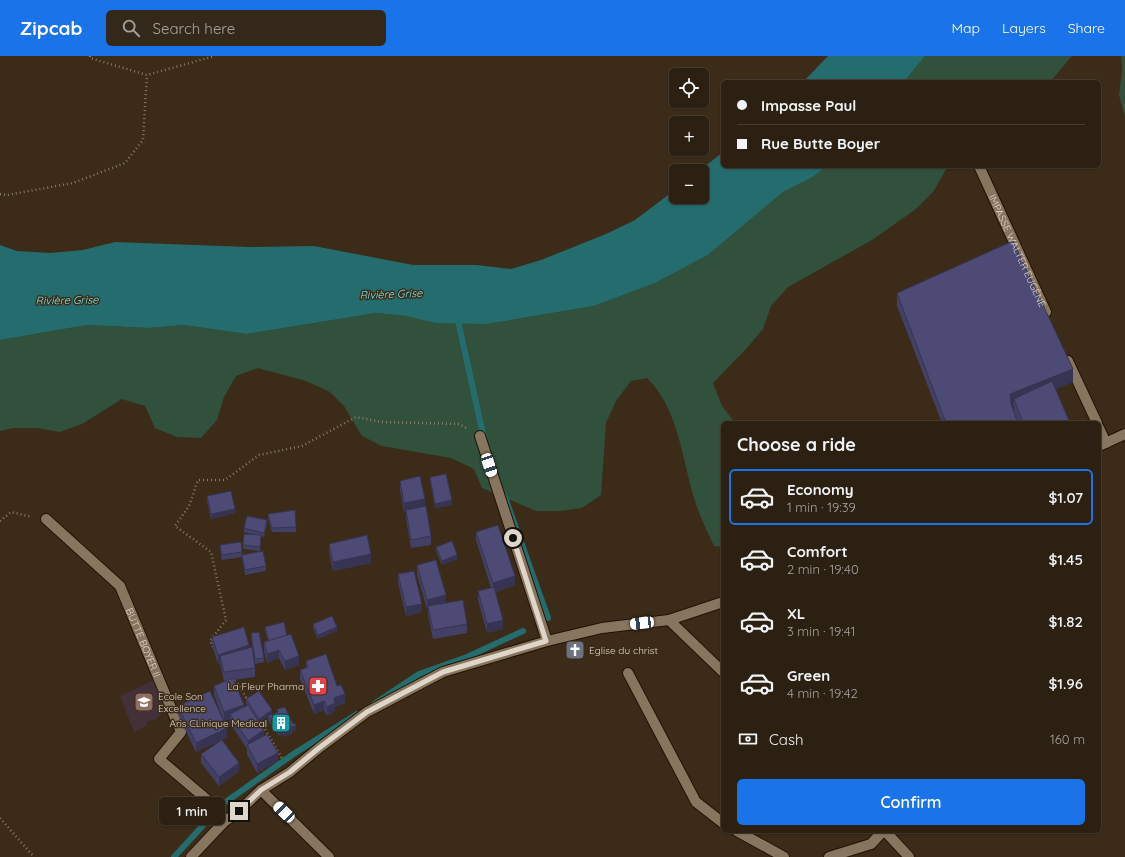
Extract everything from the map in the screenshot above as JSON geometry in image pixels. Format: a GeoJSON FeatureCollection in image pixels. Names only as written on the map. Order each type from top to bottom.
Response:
{"type":"FeatureCollection","features":[{"type":"Feature","properties":{"kind":"street","name":"IMPASSE WALTER EUGÈNE"},"geometry":{"type":"LineString","coordinates":[[980,168],[1051,323]]}},
{"type":"Feature","properties":{"kind":"street"},"geometry":{"type":"LineString","coordinates":[[1064,352],[1095,421]]}},
{"type":"Feature","properties":{"kind":"street"},"geometry":{"type":"LineString","coordinates":[[1102,445],[1125,434]]}},
{"type":"Feature","properties":{"kind":"street"},"geometry":{"type":"LineString","coordinates":[[480,436],[546,641]]}},
{"type":"Feature","properties":{"kind":"street","name":"BUTTE BOYER II"},"geometry":{"type":"LineString","coordinates":[[46,519],[120,586],[182,732],[159,759],[217,808]]}},
{"type":"Feature","properties":{"kind":"street"},"geometry":{"type":"LineString","coordinates":[[191,857],[224,822],[239,811],[261,790],[290,772],[367,712],[443,672],[546,641],[602,628],[669,620],[721,603]]}},
{"type":"Feature","properties":{"kind":"street"},"geometry":{"type":"LineString","coordinates":[[669,620],[721,670]]}},
{"type":"Feature","properties":{"kind":"street"},"geometry":{"type":"LineString","coordinates":[[628,673],[696,802],[721,823]]}},
{"type":"Feature","properties":{"kind":"street"},"geometry":{"type":"LineString","coordinates":[[261,790],[329,857]]}},
{"type":"Feature","properties":{"kind":"street"},"geometry":{"type":"LineString","coordinates":[[741,833],[784,857]]}},
{"type":"Feature","properties":{"kind":"street"},"geometry":{"type":"LineString","coordinates":[[829,857],[871,844],[882,833]]}},
{"type":"Feature","properties":{"kind":"street"},"geometry":{"type":"LineString","coordinates":[[886,833],[909,857]]}},
{"type":"Feature","properties":{"kind":"path"},"geometry":{"type":"LineString","coordinates":[[90,56],[90,58],[147,75],[215,56]]}},
{"type":"Feature","properties":{"kind":"path"},"geometry":{"type":"LineString","coordinates":[[0,194],[7,195],[73,183],[125,163],[143,140],[147,75]]}},
{"type":"Feature","properties":{"kind":"path"},"geometry":{"type":"LineString","coordinates":[[213,648],[210,641],[226,620],[211,552],[175,526],[189,506],[198,480],[225,480],[259,455],[302,446],[356,417],[381,422],[459,424],[480,436]]}},
{"type":"Feature","properties":{"kind":"path"},"geometry":{"type":"LineString","coordinates":[[0,522],[10,512],[46,519]]}},
{"type":"Feature","properties":{"kind":"path"},"geometry":{"type":"LineString","coordinates":[[226,677],[237,682],[249,702]]}},
{"type":"Feature","properties":{"kind":"path"},"geometry":{"type":"LineString","coordinates":[[257,715],[290,772]]}},
{"type":"Feature","properties":{"kind":"path"},"geometry":{"type":"LineString","coordinates":[[0,818],[34,857]]}},
{"type":"Feature","properties":{"kind":"shaded area","name":"Ecole Son Excellence"},"geometry":{"type":"Polygon","coordinates":[[[156,679],[167,708],[156,719],[146,722],[147,726],[134,732],[120,696],[156,679]]]}},
{"type":"Feature","properties":{"kind":"green space"},"geometry":{"type":"Polygon","coordinates":[[[925,56],[1072,56],[1052,80],[906,80],[925,56]]]}},
{"type":"Feature","properties":{"kind":"green space"},"geometry":{"type":"Polygon","coordinates":[[[1121,56],[1125,56],[1125,117],[1119,95],[1122,71],[1121,56]]]}},
{"type":"Feature","properties":{"kind":"green space"},"geometry":{"type":"Polygon","coordinates":[[[824,168],[947,168],[933,192],[916,209],[872,240],[788,287],[771,306],[763,329],[713,383],[722,406],[733,421],[721,421],[721,547],[714,546],[699,513],[673,420],[658,391],[647,378],[631,381],[616,401],[606,423],[601,495],[582,508],[559,511],[536,511],[482,488],[474,469],[451,458],[382,446],[362,436],[344,406],[330,392],[306,381],[258,368],[236,376],[224,397],[217,420],[201,438],[177,437],[155,428],[145,406],[122,399],[82,424],[60,432],[37,428],[14,428],[0,431],[0,340],[87,325],[149,328],[184,325],[246,334],[376,313],[487,324],[594,306],[655,283],[708,255],[783,192],[811,178],[824,168]]]}},
{"type":"Feature","properties":{"kind":"water"},"geometry":{"type":"Polygon","coordinates":[[[828,56],[925,56],[906,80],[805,80],[828,56]]]}},
{"type":"Feature","properties":{"kind":"water","name":"Rivière Grise"},"geometry":{"type":"Polygon","coordinates":[[[721,154],[721,168],[824,168],[811,178],[783,192],[708,255],[655,283],[594,306],[487,324],[436,323],[406,316],[376,313],[246,334],[184,325],[149,328],[87,325],[0,340],[0,245],[17,251],[50,253],[83,250],[115,242],[248,247],[314,246],[413,265],[477,265],[511,269],[541,260],[606,234],[635,220],[669,194],[669,204],[709,204],[708,164],[721,154]]]}},
{"type":"Feature","properties":{"kind":"building"},"geometry":{"type":"Polygon","coordinates":[[[1013,241],[1073,369],[1010,394],[1011,404],[1017,421],[945,421],[897,293],[1013,241]]]}},
{"type":"Feature","properties":{"kind":"building"},"geometry":{"type":"Polygon","coordinates":[[[1052,381],[1069,421],[1022,421],[1014,399],[1052,381]]]}},
{"type":"Feature","properties":{"kind":"building"},"geometry":{"type":"Polygon","coordinates":[[[446,474],[452,500],[435,504],[430,477],[446,474]]]}},
{"type":"Feature","properties":{"kind":"building"},"geometry":{"type":"Polygon","coordinates":[[[420,476],[425,499],[404,503],[400,481],[420,476]]]}},
{"type":"Feature","properties":{"kind":"building"},"geometry":{"type":"Polygon","coordinates":[[[231,491],[235,509],[211,514],[207,496],[231,491]]]}},
{"type":"Feature","properties":{"kind":"building"},"geometry":{"type":"Polygon","coordinates":[[[426,506],[431,536],[411,540],[406,510],[426,506]]]}},
{"type":"Feature","properties":{"kind":"building"},"geometry":{"type":"Polygon","coordinates":[[[295,510],[296,527],[272,528],[268,514],[295,510]]]}},
{"type":"Feature","properties":{"kind":"building"},"geometry":{"type":"Polygon","coordinates":[[[247,516],[267,520],[264,533],[244,528],[247,516]]]}},
{"type":"Feature","properties":{"kind":"building"},"geometry":{"type":"Polygon","coordinates":[[[498,525],[515,576],[493,583],[476,532],[498,525]]]}},
{"type":"Feature","properties":{"kind":"building"},"geometry":{"type":"Polygon","coordinates":[[[244,534],[261,535],[260,547],[243,545],[244,534]]]}},
{"type":"Feature","properties":{"kind":"building"},"geometry":{"type":"Polygon","coordinates":[[[367,535],[371,554],[333,562],[329,544],[367,535]]]}},
{"type":"Feature","properties":{"kind":"building"},"geometry":{"type":"Polygon","coordinates":[[[452,541],[457,555],[442,561],[436,547],[452,541]]]}},
{"type":"Feature","properties":{"kind":"building"},"geometry":{"type":"Polygon","coordinates":[[[241,542],[242,552],[222,555],[220,545],[241,542]]]}},
{"type":"Feature","properties":{"kind":"building"},"geometry":{"type":"Polygon","coordinates":[[[263,551],[266,566],[245,570],[242,555],[263,551]]]}},
{"type":"Feature","properties":{"kind":"building"},"geometry":{"type":"Polygon","coordinates":[[[436,560],[446,595],[427,600],[417,565],[436,560]]]}},
{"type":"Feature","properties":{"kind":"building"},"geometry":{"type":"Polygon","coordinates":[[[414,571],[422,604],[406,607],[398,574],[414,571]]]}},
{"type":"Feature","properties":{"kind":"building"},"geometry":{"type":"Polygon","coordinates":[[[494,587],[503,620],[487,624],[478,591],[494,587]]]}},
{"type":"Feature","properties":{"kind":"building"},"geometry":{"type":"Polygon","coordinates":[[[463,600],[467,624],[433,630],[428,606],[463,600]]]}},
{"type":"Feature","properties":{"kind":"building"},"geometry":{"type":"Polygon","coordinates":[[[332,616],[337,627],[318,635],[313,624],[332,616]]]}},
{"type":"Feature","properties":{"kind":"building"},"geometry":{"type":"Polygon","coordinates":[[[284,622],[287,636],[269,641],[265,627],[284,622]]]}},
{"type":"Feature","properties":{"kind":"building"},"geometry":{"type":"Polygon","coordinates":[[[244,627],[249,645],[218,655],[212,637],[244,627]]]}},
{"type":"Feature","properties":{"kind":"building"},"geometry":{"type":"Polygon","coordinates":[[[259,632],[264,658],[255,659],[251,633],[259,632]]]}},
{"type":"Feature","properties":{"kind":"building"},"geometry":{"type":"Polygon","coordinates":[[[291,634],[299,656],[285,661],[279,650],[267,654],[264,642],[291,634]]]}},
{"type":"Feature","properties":{"kind":"building"},"geometry":{"type":"Polygon","coordinates":[[[252,647],[255,668],[224,672],[220,656],[252,647]]]}},
{"type":"Feature","properties":{"kind":"building","name":"La Fleur Pharma"},"geometry":{"type":"Polygon","coordinates":[[[326,654],[337,686],[341,685],[345,694],[334,698],[335,703],[327,707],[324,701],[314,705],[300,670],[308,667],[306,661],[326,654]]]}},
{"type":"Feature","properties":{"kind":"building"},"geometry":{"type":"Polygon","coordinates":[[[233,678],[244,705],[224,712],[214,686],[233,678]]]}},
{"type":"Feature","properties":{"kind":"building"},"geometry":{"type":"Polygon","coordinates":[[[210,691],[227,728],[196,743],[178,706],[210,691]]]}},
{"type":"Feature","properties":{"kind":"building"},"geometry":{"type":"Polygon","coordinates":[[[259,691],[272,710],[259,719],[246,699],[259,691]]]}},
{"type":"Feature","properties":{"kind":"building"},"geometry":{"type":"Polygon","coordinates":[[[248,705],[264,730],[248,741],[230,714],[248,705]]]}},
{"type":"Feature","properties":{"kind":"building","name":"Aris CLinique Medical"},"geometry":{"type":"Polygon","coordinates":[[[285,707],[293,724],[295,723],[296,726],[291,727],[292,729],[284,732],[283,729],[279,732],[275,722],[273,723],[268,716],[278,712],[277,709],[285,707]]]}},
{"type":"Feature","properties":{"kind":"building"},"geometry":{"type":"Polygon","coordinates":[[[267,734],[278,753],[257,764],[247,745],[267,734]]]}},
{"type":"Feature","properties":{"kind":"building"},"geometry":{"type":"Polygon","coordinates":[[[222,740],[239,763],[219,777],[201,754],[222,740]]]}},
{"type":"Feature","properties":{"kind":"waterway"},"geometry":{"type":"LineString","coordinates":[[457,316],[484,439]]}},
{"type":"Feature","properties":{"kind":"waterway"},"geometry":{"type":"LineString","coordinates":[[505,497],[548,618]]}},
{"type":"Feature","properties":{"kind":"waterway"},"geometry":{"type":"LineString","coordinates":[[374,704],[419,674],[467,657],[523,631]]}},
{"type":"Feature","properties":{"kind":"waterway"},"geometry":{"type":"LineString","coordinates":[[227,801],[295,753],[357,714]]}},
{"type":"Feature","properties":{"kind":"waterway"},"geometry":{"type":"LineString","coordinates":[[174,857],[208,820]]}},
{"type":"Feature","properties":{"kind":"place","name":"Eglise du christ"},"geometry":{"type":"Point","coordinates":[575,650]}},
{"type":"Feature","properties":{"kind":"place","name":"La Fleur Pharma"},"geometry":{"type":"Point","coordinates":[318,686]}},
{"type":"Feature","properties":{"kind":"place","name":"Ecole Son Excellence"},"geometry":{"type":"Point","coordinates":[144,702]}},
{"type":"Feature","properties":{"kind":"place","name":"Aris CLinique Medical"},"geometry":{"type":"Point","coordinates":[281,723]}},
{"type":"Feature","properties":{"kind":"route"},"geometry":{"type":"LineString","coordinates":[[239,811],[261,790],[290,772],[367,712],[443,672],[546,641],[513,538]]}}]}
